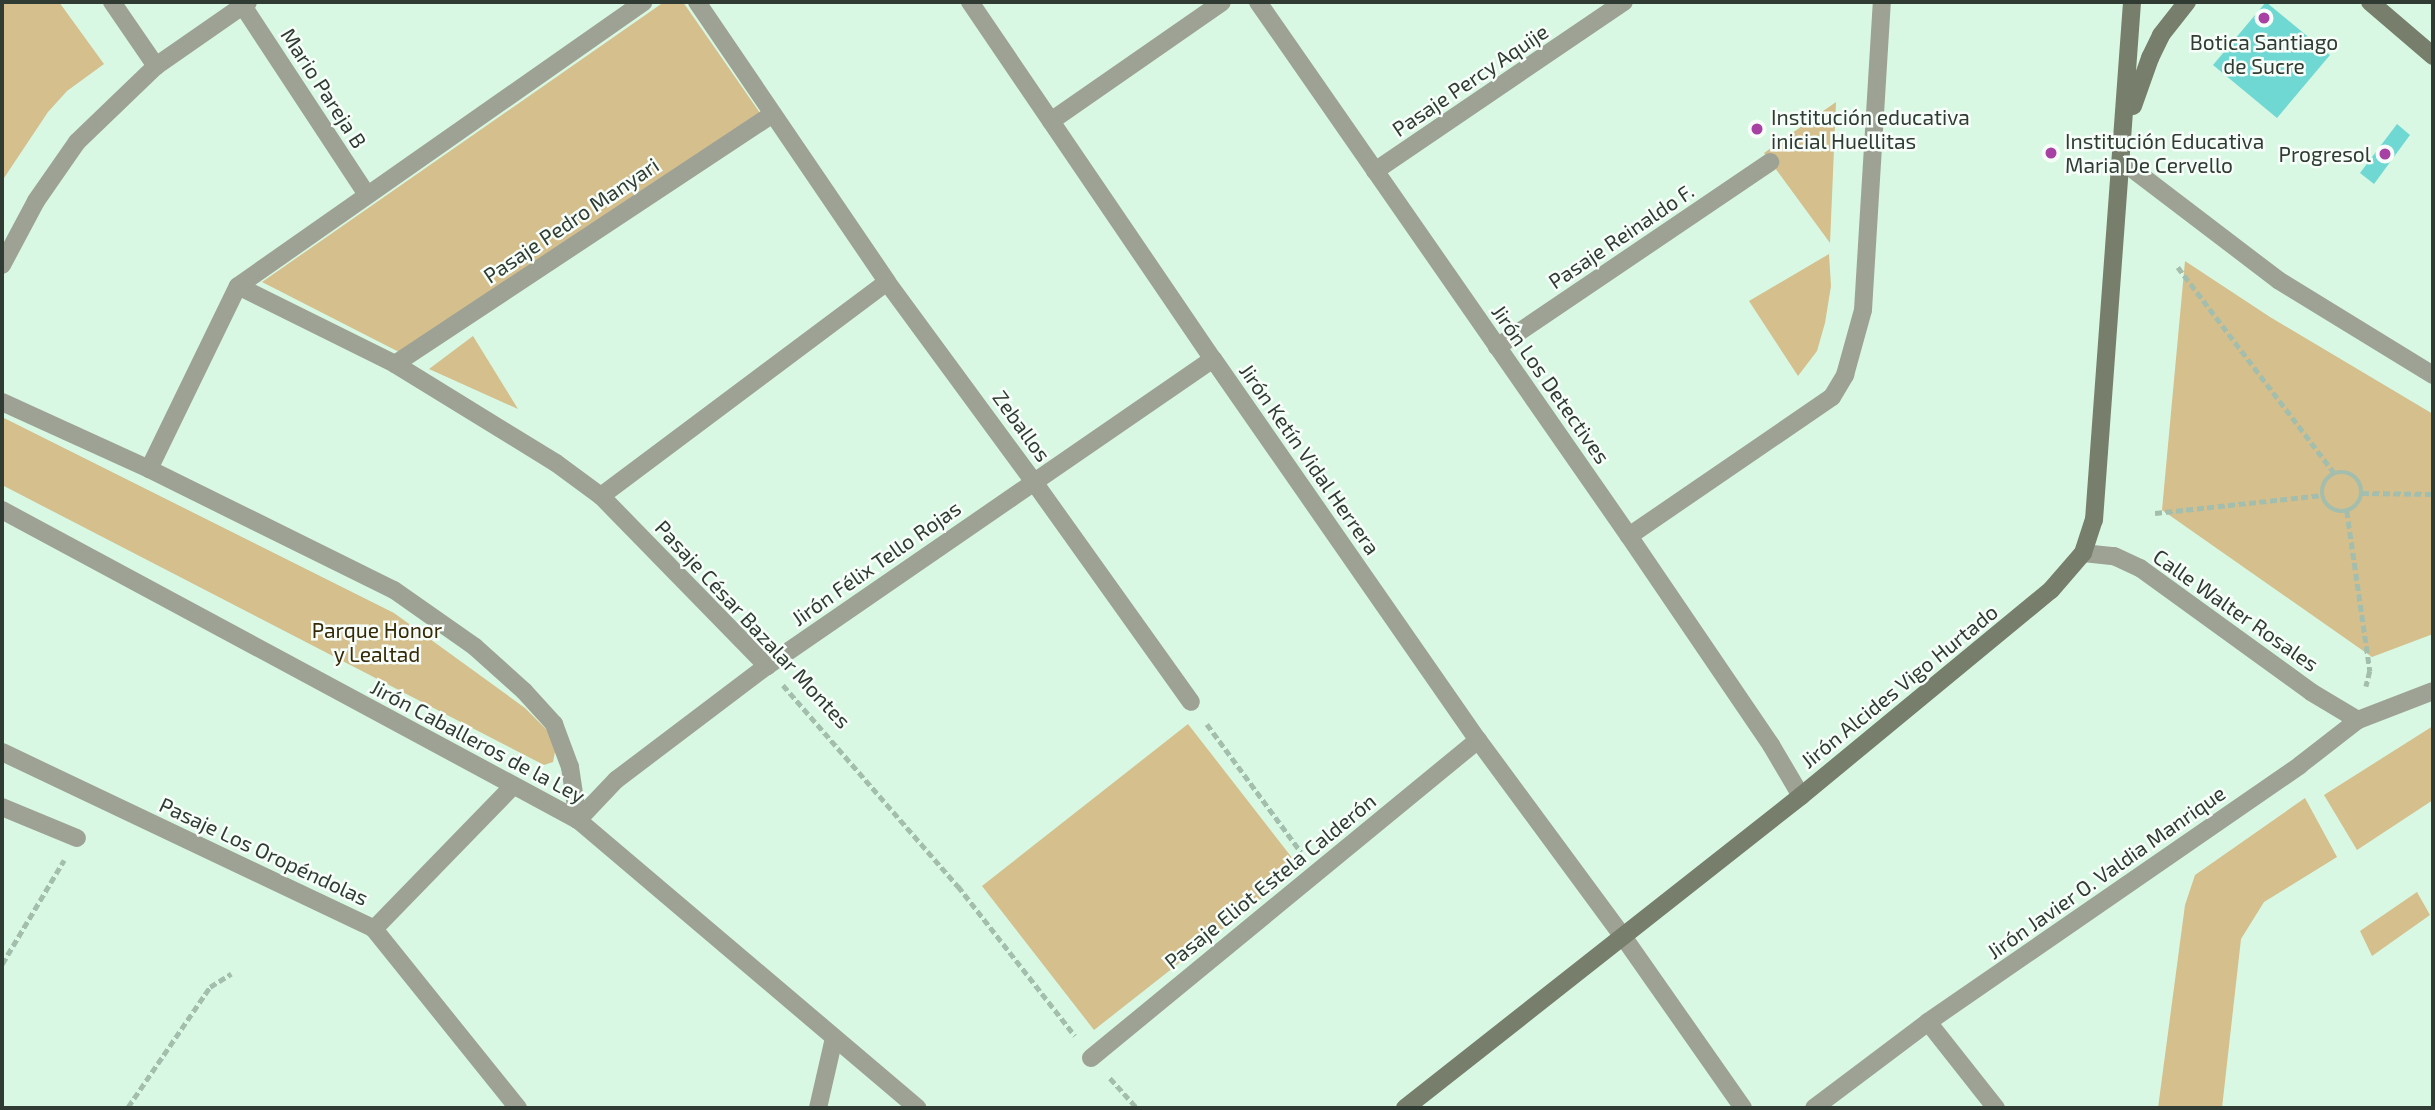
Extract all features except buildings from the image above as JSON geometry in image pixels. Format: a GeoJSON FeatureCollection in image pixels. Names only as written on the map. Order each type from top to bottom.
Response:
{"type":"FeatureCollection","features":[{"type":"Feature","properties":{"kind":"street"},"geometry":{"type":"LineString","coordinates":[[113,2],[156,66]]}},
{"type":"Feature","properties":{"kind":"street"},"geometry":{"type":"LineString","coordinates":[[149,469],[238,286],[644,2]]}},
{"type":"Feature","properties":{"kind":"street","name":"Zeballos"},"geometry":{"type":"LineString","coordinates":[[697,2],[887,282],[1191,702]]}},
{"type":"Feature","properties":{"kind":"street","name":"Jirón Ketín Vidal Herrera"},"geometry":{"type":"LineString","coordinates":[[970,2],[1213,359],[1478,740],[1622,935],[1743,1108]]}},
{"type":"Feature","properties":{"kind":"street"},"geometry":{"type":"LineString","coordinates":[[1051,121],[1222,2]]}},
{"type":"Feature","properties":{"kind":"street","name":"Jirón Los Detectives"},"geometry":{"type":"LineString","coordinates":[[1258,2],[1629,536],[1771,745],[1801,796]]}},
{"type":"Feature","properties":{"kind":"street","name":"Pasaje Percy Aquije"},"geometry":{"type":"LineString","coordinates":[[1375,171],[1624,2]]}},
{"type":"Feature","properties":{"kind":"street"},"geometry":{"type":"LineString","coordinates":[[1629,536],[1832,397],[1845,375],[1863,310],[1882,2]]}},
{"type":"Feature","properties":{"kind":"street","name":"Jirón Alcides Vigo Hurtado"},"geometry":{"type":"LineString","coordinates":[[1405,1108],[1801,796],[2051,590],[2083,553],[2094,520],[2132,2]]}},
{"type":"Feature","properties":{"kind":"street","name":"Jirón Alcides Vigo Hurtado"},"geometry":{"type":"LineString","coordinates":[[2124,133],[2150,58],[2161,35],[2187,2]]}},
{"type":"Feature","properties":{"kind":"street"},"geometry":{"type":"LineString","coordinates":[[2370,2],[2433,56]]}},
{"type":"Feature","properties":{"kind":"street"},"geometry":{"type":"LineString","coordinates":[[2,265],[36,201],[77,142],[156,66],[246,4]]}},
{"type":"Feature","properties":{"kind":"street","name":"Mario Pareja B"},"geometry":{"type":"LineString","coordinates":[[246,4],[367,195]]}},
{"type":"Feature","properties":{"kind":"street","name":"Pasaje Pedro Manyari"},"geometry":{"type":"LineString","coordinates":[[395,364],[774,114]]}},
{"type":"Feature","properties":{"kind":"street"},"geometry":{"type":"LineString","coordinates":[[2122,161],[2278,280],[2433,375]]}},
{"type":"Feature","properties":{"kind":"street","name":"Pasaje Reinaldo F."},"geometry":{"type":"LineString","coordinates":[[1497,346],[1770,162]]}},
{"type":"Feature","properties":{"kind":"street"},"geometry":{"type":"LineString","coordinates":[[601,496],[887,282]]}},
{"type":"Feature","properties":{"kind":"street","name":"Pasaje César Bazalar Montes"},"geometry":{"type":"LineString","coordinates":[[238,286],[395,364],[556,463],[601,496],[767,666]]}},
{"type":"Feature","properties":{"kind":"street","name":"Jirón Félix Tello Rojas"},"geometry":{"type":"LineString","coordinates":[[578,820],[616,780],[767,666],[1213,359]]}},
{"type":"Feature","properties":{"kind":"street"},"geometry":{"type":"LineString","coordinates":[[2,402],[149,469],[394,590],[475,647],[524,691],[554,724],[570,767],[578,820]]}},
{"type":"Feature","properties":{"kind":"street","name":"Jirón Caballeros de la Ley"},"geometry":{"type":"LineString","coordinates":[[2,510],[578,820],[918,1108]]}},
{"type":"Feature","properties":{"kind":"street","name":"Calle Walter Rosales"},"geometry":{"type":"LineString","coordinates":[[2083,553],[2114,556],[2140,568],[2311,692],[2358,720]]}},
{"type":"Feature","properties":{"kind":"street","name":"Jirón Javier O. Valdia Manrique"},"geometry":{"type":"LineString","coordinates":[[1814,1108],[1928,1022],[2292,770],[2358,720],[2433,691]]}},
{"type":"Feature","properties":{"kind":"street","name":"Pasaje Eliot Estela Calderón"},"geometry":{"type":"LineString","coordinates":[[1091,1058],[1478,740]]}},
{"type":"Feature","properties":{"kind":"street","name":"Pasaje Los Oropéndolas"},"geometry":{"type":"LineString","coordinates":[[2,752],[374,929],[519,1108]]}},
{"type":"Feature","properties":{"kind":"street"},"geometry":{"type":"LineString","coordinates":[[374,929],[513,786]]}},
{"type":"Feature","properties":{"kind":"street"},"geometry":{"type":"LineString","coordinates":[[2,807],[77,838]]}},
{"type":"Feature","properties":{"kind":"street"},"geometry":{"type":"LineString","coordinates":[[1928,1022],[1996,1108]]}},
{"type":"Feature","properties":{"kind":"street"},"geometry":{"type":"LineString","coordinates":[[818,1108],[834,1038]]}},
{"type":"Feature","properties":{"kind":"path"},"geometry":{"type":"LineString","coordinates":[[2178,267],[2335,474],[2354,476],[2362,493],[2358,505],[2347,511],[2334,510],[2323,495],[2326,482],[2335,474]]}},
{"type":"Feature","properties":{"kind":"path"},"geometry":{"type":"LineString","coordinates":[[2362,493],[2433,494]]}},
{"type":"Feature","properties":{"kind":"path"},"geometry":{"type":"LineString","coordinates":[[2155,513],[2323,495]]}},
{"type":"Feature","properties":{"kind":"path"},"geometry":{"type":"LineString","coordinates":[[2347,511],[2370,671],[2358,720]]}},
{"type":"Feature","properties":{"kind":"path","name":"Pasaje César Bazalar Montes"},"geometry":{"type":"LineString","coordinates":[[767,666],[958,887],[1091,1058],[1137,1108]]}},
{"type":"Feature","properties":{"kind":"path"},"geometry":{"type":"LineString","coordinates":[[1191,702],[1316,873]]}},
{"type":"Feature","properties":{"kind":"path"},"geometry":{"type":"LineString","coordinates":[[2,964],[77,838]]}},
{"type":"Feature","properties":{"kind":"path"},"geometry":{"type":"LineString","coordinates":[[130,1108],[128,1107],[210,987],[231,974]]}},
{"type":"Feature","properties":{"kind":"green space"},"geometry":{"type":"Polygon","coordinates":[[[2,2],[59,2],[104,64],[67,91],[48,112],[2,181],[2,2]]]}},
{"type":"Feature","properties":{"kind":"green space"},"geometry":{"type":"Polygon","coordinates":[[[664,2],[683,2],[760,113],[399,352],[262,282],[664,2]]]}},
{"type":"Feature","properties":{"kind":"green space"},"geometry":{"type":"Polygon","coordinates":[[[1836,102],[1830,243],[1764,153],[1836,102]]]}},
{"type":"Feature","properties":{"kind":"green space"},"geometry":{"type":"Polygon","coordinates":[[[1829,254],[1831,286],[1825,323],[1817,351],[1798,376],[1749,301],[1829,254]]]}},
{"type":"Feature","properties":{"kind":"green space"},"geometry":{"type":"Polygon","coordinates":[[[2185,261],[2270,317],[2433,414],[2433,634],[2372,657],[2162,510],[2185,261]]]}},
{"type":"Feature","properties":{"kind":"green space"},"geometry":{"type":"Polygon","coordinates":[[[473,336],[518,409],[429,369],[473,336]]]}},
{"type":"Feature","properties":{"kind":"green space","name":"Parque Honor y Lealtad"},"geometry":{"type":"Polygon","coordinates":[[[2,417],[394,613],[525,708],[551,734],[556,747],[553,762],[544,765],[2,485],[2,417]]]}},
{"type":"Feature","properties":{"kind":"green space"},"geometry":{"type":"Polygon","coordinates":[[[1188,724],[1300,868],[1094,1030],[982,886],[1188,724]]]}},
{"type":"Feature","properties":{"kind":"green space"},"geometry":{"type":"Polygon","coordinates":[[[2433,726],[2433,800],[2357,850],[2324,795],[2433,726]]]}},
{"type":"Feature","properties":{"kind":"green space"},"geometry":{"type":"Polygon","coordinates":[[[2305,798],[2337,857],[2264,902],[2241,939],[2222,1108],[2158,1108],[2185,905],[2195,875],[2305,798]]]}},
{"type":"Feature","properties":{"kind":"green space"},"geometry":{"type":"Polygon","coordinates":[[[2417,892],[2430,915],[2372,956],[2360,931],[2417,892]]]}},
{"type":"Feature","properties":{"kind":"place","name":"Botica Santiago de Sucre"},"geometry":{"type":"Point","coordinates":[2264,18]}},
{"type":"Feature","properties":{"kind":"place","name":"Institución educativa inicial Huellitas"},"geometry":{"type":"Point","coordinates":[1757,129]}},
{"type":"Feature","properties":{"kind":"place","name":"Institución Educativa Maria De Cervello"},"geometry":{"type":"Point","coordinates":[2051,153]}},
{"type":"Feature","properties":{"kind":"place","name":"Progresol"},"geometry":{"type":"Point","coordinates":[2385,154]}}]}
